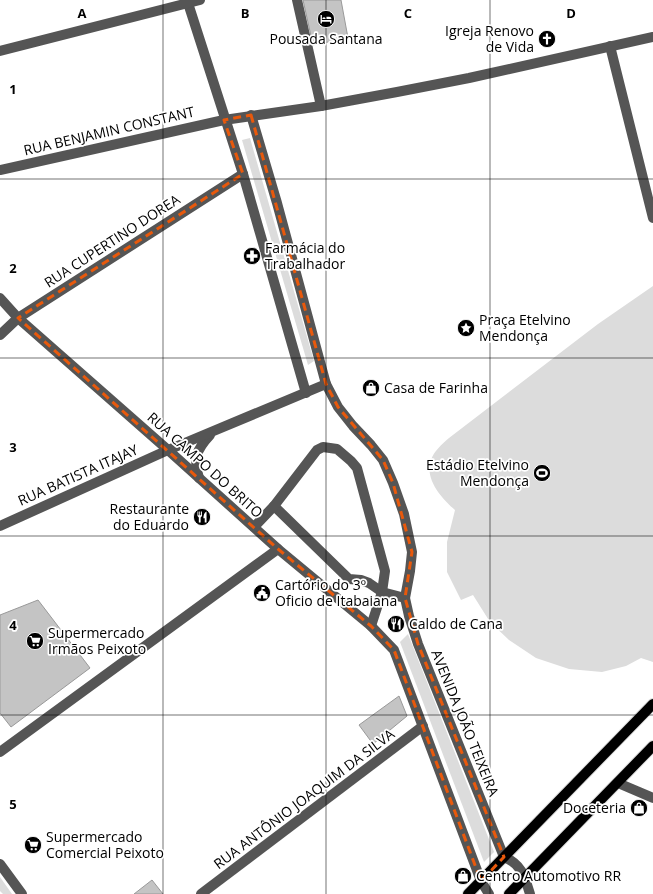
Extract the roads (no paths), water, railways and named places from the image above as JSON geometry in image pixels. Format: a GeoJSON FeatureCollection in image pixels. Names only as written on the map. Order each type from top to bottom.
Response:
{"type":"FeatureCollection","features":[{"type":"Feature","properties":{"kind":"main road"},"geometry":{"type":"LineString","coordinates":[[468,894],[653,704]]}},
{"type":"Feature","properties":{"kind":"main road"},"geometry":{"type":"LineString","coordinates":[[509,894],[653,746]]}},
{"type":"Feature","properties":{"kind":"street"},"geometry":{"type":"LineString","coordinates":[[0,51],[187,2],[200,0]]}},
{"type":"Feature","properties":{"kind":"street"},"geometry":{"type":"LineString","coordinates":[[297,0],[321,106]]}},
{"type":"Feature","properties":{"kind":"street"},"geometry":{"type":"LineString","coordinates":[[187,2],[224,120],[243,174],[306,393]]}},
{"type":"Feature","properties":{"kind":"street"},"geometry":{"type":"LineString","coordinates":[[224,120],[321,106],[469,78],[653,37]]}},
{"type":"Feature","properties":{"kind":"street"},"geometry":{"type":"LineString","coordinates":[[610,46],[653,218]]}},
{"type":"Feature","properties":{"kind":"street"},"geometry":{"type":"LineString","coordinates":[[251,115],[277,203],[326,384],[338,407],[353,426],[372,445],[383,460],[394,483],[404,514],[412,552],[405,598],[382,592],[369,583],[360,580],[348,579],[274,506]]}},
{"type":"Feature","properties":{"kind":"street","name":"RUA BENJAMIN CONSTANT"},"geometry":{"type":"LineString","coordinates":[[0,170],[224,120]]}},
{"type":"Feature","properties":{"kind":"street","name":"RUA CUPERTINO DOREA"},"geometry":{"type":"LineString","coordinates":[[0,336],[18,318],[243,174]]}},
{"type":"Feature","properties":{"kind":"street","name":"RUA CAMPO DO BRITO"},"geometry":{"type":"LineString","coordinates":[[0,298],[18,318],[278,549],[371,626],[394,650],[423,726]]}},
{"type":"Feature","properties":{"kind":"street"},"geometry":{"type":"LineString","coordinates":[[168,450],[326,384]]}},
{"type":"Feature","properties":{"kind":"street"},"geometry":{"type":"LineString","coordinates":[[200,480],[196,468],[196,454],[201,445],[212,432]]}},
{"type":"Feature","properties":{"kind":"street"},"geometry":{"type":"LineString","coordinates":[[254,527],[274,506],[317,450],[323,447],[330,447],[337,449],[345,455],[356,468],[385,571],[382,592],[371,626]]}},
{"type":"Feature","properties":{"kind":"street","name":"RUA BATISTA ITAJAY"},"geometry":{"type":"LineString","coordinates":[[0,526],[168,450]]}},
{"type":"Feature","properties":{"kind":"street"},"geometry":{"type":"LineString","coordinates":[[0,752],[278,549]]}},
{"type":"Feature","properties":{"kind":"street","name":"AVENIDA JOÃO TEIXEIRA"},"geometry":{"type":"LineString","coordinates":[[405,598],[418,644],[504,857]]}},
{"type":"Feature","properties":{"kind":"street"},"geometry":{"type":"LineString","coordinates":[[423,726],[481,881],[489,894]]}},
{"type":"Feature","properties":{"kind":"street","name":"RUA ANTÔNIO JOAQUIM DA SILVA"},"geometry":{"type":"LineString","coordinates":[[201,894],[423,726]]}},
{"type":"Feature","properties":{"kind":"street"},"geometry":{"type":"LineString","coordinates":[[618,783],[653,798]]}},
{"type":"Feature","properties":{"kind":"street"},"geometry":{"type":"LineString","coordinates":[[504,857],[518,865],[525,877],[530,894]]}},
{"type":"Feature","properties":{"kind":"street"},"geometry":{"type":"LineString","coordinates":[[0,864],[22,894]]}},
{"type":"Feature","properties":{"kind":"place","name":"Pousada Santana"},"geometry":{"type":"Point","coordinates":[326,19]}},
{"type":"Feature","properties":{"kind":"place","name":"Igreja Renovo de Vida"},"geometry":{"type":"Point","coordinates":[547,39]}},
{"type":"Feature","properties":{"kind":"place","name":"Farmácia do Trabalhador"},"geometry":{"type":"Point","coordinates":[252,256]}},
{"type":"Feature","properties":{"kind":"place","name":"Praça Etelvino Mendonça"},"geometry":{"type":"Point","coordinates":[466,328]}},
{"type":"Feature","properties":{"kind":"place","name":"Casa de Farinha"},"geometry":{"type":"Point","coordinates":[371,388]}},
{"type":"Feature","properties":{"kind":"place","name":"Estádio Etelvino Mendonça"},"geometry":{"type":"Point","coordinates":[542,473]}},
{"type":"Feature","properties":{"kind":"place","name":"Restaurante do Eduardo"},"geometry":{"type":"Point","coordinates":[202,517]}},
{"type":"Feature","properties":{"kind":"place","name":"Cartório do 3º Oficio de Itabaiana"},"geometry":{"type":"Point","coordinates":[262,593]}},
{"type":"Feature","properties":{"kind":"place","name":"Caldo de Cana"},"geometry":{"type":"Point","coordinates":[396,624]}},
{"type":"Feature","properties":{"kind":"place","name":"Supermercado Irmãos Peixoto"},"geometry":{"type":"Point","coordinates":[35,641]}},
{"type":"Feature","properties":{"kind":"place","name":"Doceteria"},"geometry":{"type":"Point","coordinates":[639,808]}},
{"type":"Feature","properties":{"kind":"place","name":"Supermercado Comercial Peixoto"},"geometry":{"type":"Point","coordinates":[33,845]}},
{"type":"Feature","properties":{"kind":"place","name":"Centro Automotivo RR"},"geometry":{"type":"Point","coordinates":[463,876]}}]}
